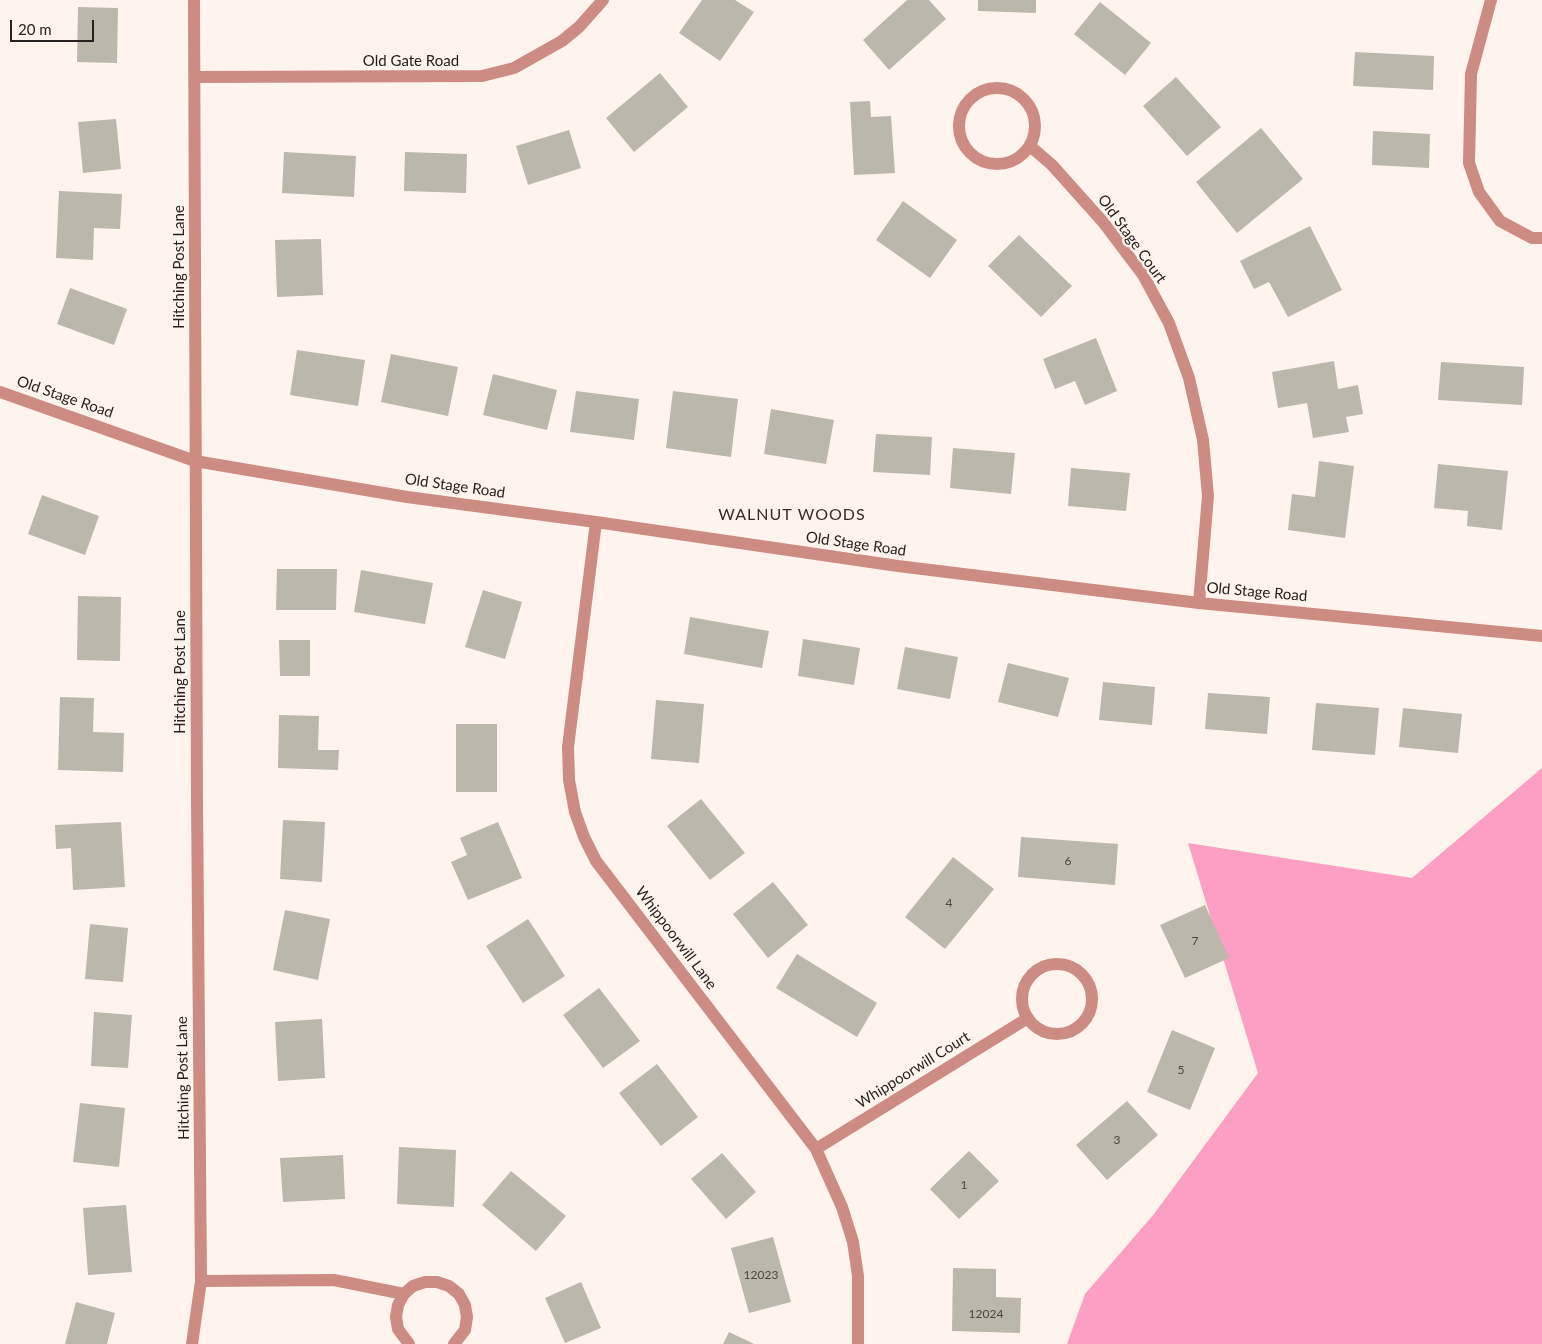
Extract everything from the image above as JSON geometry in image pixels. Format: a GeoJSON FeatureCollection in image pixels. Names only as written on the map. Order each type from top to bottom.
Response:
{"type":"FeatureCollection","features":[{"type":"Feature","properties":{"kind":"street","name":"Hitching Post Lane"},"geometry":{"type":"LineString","coordinates":[[192,1344],[201,1281],[195,461],[194,0]]}},
{"type":"Feature","properties":{"kind":"street","name":"Old Gate Road"},"geometry":{"type":"LineString","coordinates":[[195,77],[482,76],[514,68],[562,41],[580,27],[603,0]]}},
{"type":"Feature","properties":{"kind":"street"},"geometry":{"type":"LineString","coordinates":[[1490,0],[1471,74],[1469,163],[1479,192],[1500,221],[1532,238],[1542,238]]}},
{"type":"Feature","properties":{"kind":"street"},"geometry":{"type":"LineString","coordinates":[[992,88],[1010,90],[1024,98],[1034,113],[1035,130],[1030,146],[1018,158],[1002,164],[986,162],[971,154],[962,139],[959,122],[965,106],[976,94],[992,88]]}},
{"type":"Feature","properties":{"kind":"street","name":"Old Stage Court"},"geometry":{"type":"LineString","coordinates":[[1030,146],[1052,165],[1104,222],[1143,275],[1169,324],[1188,378],[1203,440],[1208,496],[1199,603]]}},
{"type":"Feature","properties":{"kind":"street","name":"Old Stage Road"},"geometry":{"type":"LineString","coordinates":[[0,392],[195,461],[407,497],[596,522],[898,566],[1199,603],[1542,636]]}},
{"type":"Feature","properties":{"kind":"street","name":"Whippoorwill Lane"},"geometry":{"type":"LineString","coordinates":[[596,522],[568,747],[569,780],[575,812],[584,838],[596,861],[816,1149],[842,1206],[852,1242],[858,1276],[858,1344]]}},
{"type":"Feature","properties":{"kind":"street"},"geometry":{"type":"LineString","coordinates":[[1067,964],[1078,970],[1087,979],[1092,990],[1091,1008],[1082,1024],[1072,1031],[1060,1034],[1048,1032],[1036,1027],[1028,1018],[1023,1007],[1024,989],[1033,973],[1043,966],[1067,964]]}},
{"type":"Feature","properties":{"kind":"street","name":"Whippoorwill Court"},"geometry":{"type":"LineString","coordinates":[[816,1149],[1028,1018]]}},
{"type":"Feature","properties":{"kind":"street"},"geometry":{"type":"LineString","coordinates":[[201,1281],[334,1280],[404,1294]]}},
{"type":"Feature","properties":{"kind":"street"},"geometry":{"type":"LineString","coordinates":[[409,1344],[398,1329],[396,1317],[398,1305],[404,1294],[419,1284],[437,1282],[449,1286],[458,1294],[465,1305],[467,1317],[464,1330],[454,1344]]}},
{"type":"Feature","properties":{"kind":"shaded area"},"geometry":{"type":"Polygon","coordinates":[[[1542,768],[1542,1344],[1067,1344],[1085,1294],[1154,1214],[1258,1073],[1188,843],[1412,878],[1542,768]]]}},
{"type":"Feature","properties":{"kind":"building"},"geometry":{"type":"Polygon","coordinates":[[[702,0],[735,0],[754,12],[720,61],[679,33],[702,0]]]}},
{"type":"Feature","properties":{"kind":"building"},"geometry":{"type":"Polygon","coordinates":[[[907,0],[929,0],[946,19],[889,70],[863,40],[907,0]]]}},
{"type":"Feature","properties":{"kind":"building"},"geometry":{"type":"Polygon","coordinates":[[[978,0],[1036,0],[1036,13],[978,11],[978,0]]]}},
{"type":"Feature","properties":{"kind":"building"},"geometry":{"type":"Polygon","coordinates":[[[1100,2],[1151,43],[1125,75],[1074,34],[1100,2]]]}},
{"type":"Feature","properties":{"kind":"building"},"geometry":{"type":"Polygon","coordinates":[[[78,7],[118,8],[117,63],[77,62],[78,7]]]}},
{"type":"Feature","properties":{"kind":"building"},"geometry":{"type":"Polygon","coordinates":[[[1355,52],[1434,56],[1433,90],[1353,86],[1355,52]]]}},
{"type":"Feature","properties":{"kind":"building"},"geometry":{"type":"Polygon","coordinates":[[[660,73],[688,107],[634,152],[606,118],[660,73]]]}},
{"type":"Feature","properties":{"kind":"building"},"geometry":{"type":"Polygon","coordinates":[[[1176,77],[1221,127],[1187,156],[1143,106],[1176,77]]]}},
{"type":"Feature","properties":{"kind":"building"},"geometry":{"type":"Polygon","coordinates":[[[870,101],[871,117],[891,116],[895,173],[854,175],[850,102],[870,101]]]}},
{"type":"Feature","properties":{"kind":"building"},"geometry":{"type":"Polygon","coordinates":[[[116,119],[121,169],[83,173],[78,122],[116,119]]]}},
{"type":"Feature","properties":{"kind":"building"},"geometry":{"type":"Polygon","coordinates":[[[1261,128],[1303,179],[1237,233],[1196,182],[1261,128]]]}},
{"type":"Feature","properties":{"kind":"building"},"geometry":{"type":"Polygon","coordinates":[[[569,130],[581,168],[528,185],[516,146],[569,130]]]}},
{"type":"Feature","properties":{"kind":"building"},"geometry":{"type":"Polygon","coordinates":[[[1373,131],[1430,134],[1429,168],[1372,165],[1373,131]]]}},
{"type":"Feature","properties":{"kind":"building"},"geometry":{"type":"Polygon","coordinates":[[[284,152],[356,156],[354,197],[282,193],[284,152]]]}},
{"type":"Feature","properties":{"kind":"building"},"geometry":{"type":"Polygon","coordinates":[[[405,152],[467,154],[466,193],[404,191],[405,152]]]}},
{"type":"Feature","properties":{"kind":"building"},"geometry":{"type":"Polygon","coordinates":[[[59,191],[122,194],[120,229],[94,228],[93,260],[56,258],[59,191]]]}},
{"type":"Feature","properties":{"kind":"building"},"geometry":{"type":"Polygon","coordinates":[[[903,201],[957,240],[930,278],[876,240],[903,201]]]}},
{"type":"Feature","properties":{"kind":"building"},"geometry":{"type":"Polygon","coordinates":[[[1310,226],[1342,290],[1288,317],[1269,282],[1254,289],[1240,261],[1310,226]]]}},
{"type":"Feature","properties":{"kind":"building"},"geometry":{"type":"Polygon","coordinates":[[[1019,235],[1072,286],[1041,317],[988,266],[1019,235]]]}},
{"type":"Feature","properties":{"kind":"building"},"geometry":{"type":"Polygon","coordinates":[[[321,239],[323,295],[277,297],[275,240],[321,239]]]}},
{"type":"Feature","properties":{"kind":"building"},"geometry":{"type":"Polygon","coordinates":[[[70,288],[127,309],[114,345],[57,324],[70,288]]]}},
{"type":"Feature","properties":{"kind":"building"},"geometry":{"type":"Polygon","coordinates":[[[1096,338],[1117,391],[1085,405],[1075,381],[1055,389],[1043,359],[1096,338]]]}},
{"type":"Feature","properties":{"kind":"building"},"geometry":{"type":"Polygon","coordinates":[[[297,350],[365,360],[358,406],[290,395],[297,350]]]}},
{"type":"Feature","properties":{"kind":"building"},"geometry":{"type":"Polygon","coordinates":[[[391,354],[458,367],[448,416],[381,402],[391,354]]]}},
{"type":"Feature","properties":{"kind":"building"},"geometry":{"type":"Polygon","coordinates":[[[1334,361],[1338,389],[1358,385],[1363,414],[1346,417],[1349,432],[1313,438],[1307,403],[1278,408],[1272,372],[1334,361]]]}},
{"type":"Feature","properties":{"kind":"building"},"geometry":{"type":"Polygon","coordinates":[[[1441,362],[1524,367],[1522,405],[1438,400],[1441,362]]]}},
{"type":"Feature","properties":{"kind":"building"},"geometry":{"type":"Polygon","coordinates":[[[493,374],[557,390],[547,430],[483,415],[493,374]]]}},
{"type":"Feature","properties":{"kind":"building"},"geometry":{"type":"Polygon","coordinates":[[[576,391],[639,399],[634,440],[570,432],[576,391]]]}},
{"type":"Feature","properties":{"kind":"building"},"geometry":{"type":"Polygon","coordinates":[[[673,391],[738,399],[731,457],[666,448],[673,391]]]}},
{"type":"Feature","properties":{"kind":"building"},"geometry":{"type":"Polygon","coordinates":[[[771,409],[834,420],[826,464],[764,454],[771,409]]]}},
{"type":"Feature","properties":{"kind":"building"},"geometry":{"type":"Polygon","coordinates":[[[876,434],[932,437],[930,475],[873,472],[876,434]]]}},
{"type":"Feature","properties":{"kind":"building"},"geometry":{"type":"Polygon","coordinates":[[[953,448],[1015,453],[1011,494],[950,488],[953,448]]]}},
{"type":"Feature","properties":{"kind":"building"},"geometry":{"type":"Polygon","coordinates":[[[1319,461],[1354,466],[1345,538],[1288,530],[1292,494],[1315,497],[1319,461]]]}},
{"type":"Feature","properties":{"kind":"building"},"geometry":{"type":"Polygon","coordinates":[[[1438,464],[1508,471],[1502,530],[1467,526],[1468,511],[1434,508],[1438,464]]]}},
{"type":"Feature","properties":{"kind":"building"},"geometry":{"type":"Polygon","coordinates":[[[1071,468],[1130,473],[1126,511],[1068,506],[1071,468]]]}},
{"type":"Feature","properties":{"kind":"building"},"geometry":{"type":"Polygon","coordinates":[[[42,495],[99,516],[85,555],[28,534],[42,495]]]}},
{"type":"Feature","properties":{"kind":"building"},"geometry":{"type":"Polygon","coordinates":[[[277,569],[337,569],[336,610],[276,610],[277,569]]]}},
{"type":"Feature","properties":{"kind":"building"},"geometry":{"type":"Polygon","coordinates":[[[361,570],[433,583],[425,624],[354,612],[361,570]]]}},
{"type":"Feature","properties":{"kind":"building"},"geometry":{"type":"Polygon","coordinates":[[[483,590],[522,602],[505,659],[465,647],[483,590]]]}},
{"type":"Feature","properties":{"kind":"building"},"geometry":{"type":"Polygon","coordinates":[[[78,596],[121,597],[120,661],[77,660],[78,596]]]}},
{"type":"Feature","properties":{"kind":"building"},"geometry":{"type":"Polygon","coordinates":[[[690,617],[769,631],[762,668],[684,654],[690,617]]]}},
{"type":"Feature","properties":{"kind":"building"},"geometry":{"type":"Polygon","coordinates":[[[803,639],[860,648],[854,685],[798,676],[803,639]]]}},
{"type":"Feature","properties":{"kind":"building"},"geometry":{"type":"Polygon","coordinates":[[[279,640],[310,640],[310,676],[280,676],[279,640]]]}},
{"type":"Feature","properties":{"kind":"building"},"geometry":{"type":"Polygon","coordinates":[[[905,647],[958,657],[950,699],[897,689],[905,647]]]}},
{"type":"Feature","properties":{"kind":"building"},"geometry":{"type":"Polygon","coordinates":[[[1008,663],[1069,678],[1058,717],[998,702],[1008,663]]]}},
{"type":"Feature","properties":{"kind":"building"},"geometry":{"type":"Polygon","coordinates":[[[1103,682],[1155,687],[1152,725],[1099,720],[1103,682]]]}},
{"type":"Feature","properties":{"kind":"building"},"geometry":{"type":"Polygon","coordinates":[[[1208,693],[1270,697],[1267,734],[1205,729],[1208,693]]]}},
{"type":"Feature","properties":{"kind":"building"},"geometry":{"type":"Polygon","coordinates":[[[60,697],[94,698],[93,732],[124,733],[123,772],[58,770],[60,697]]]}},
{"type":"Feature","properties":{"kind":"building"},"geometry":{"type":"Polygon","coordinates":[[[656,700],[704,704],[699,763],[651,759],[656,700]]]}},
{"type":"Feature","properties":{"kind":"building"},"geometry":{"type":"Polygon","coordinates":[[[1316,703],[1379,708],[1375,755],[1312,750],[1316,703]]]}},
{"type":"Feature","properties":{"kind":"building"},"geometry":{"type":"Polygon","coordinates":[[[1403,708],[1462,714],[1458,753],[1399,747],[1403,708]]]}},
{"type":"Feature","properties":{"kind":"building"},"geometry":{"type":"Polygon","coordinates":[[[279,715],[319,716],[318,750],[339,750],[338,770],[278,768],[279,715]]]}},
{"type":"Feature","properties":{"kind":"building"},"geometry":{"type":"Polygon","coordinates":[[[456,724],[497,724],[497,792],[456,792],[456,724]]]}},
{"type":"Feature","properties":{"kind":"building"},"geometry":{"type":"Polygon","coordinates":[[[701,799],[745,853],[710,880],[667,826],[701,799]]]}},
{"type":"Feature","properties":{"kind":"building"},"geometry":{"type":"Polygon","coordinates":[[[283,820],[325,822],[322,882],[280,879],[283,820]]]}},
{"type":"Feature","properties":{"kind":"building"},"geometry":{"type":"Polygon","coordinates":[[[121,822],[125,887],[73,890],[71,848],[56,849],[55,825],[121,822]]]}},
{"type":"Feature","properties":{"kind":"building"},"geometry":{"type":"Polygon","coordinates":[[[498,822],[522,878],[468,900],[451,862],[467,855],[460,838],[498,822]]]}},
{"type":"Feature","properties":{"kind":"building"},"geometry":{"type":"Polygon","coordinates":[[[1021,837],[1118,844],[1115,885],[1018,877],[1021,837]]]}},
{"type":"Feature","properties":{"kind":"building"},"geometry":{"type":"Polygon","coordinates":[[[953,857],[994,889],[945,949],[905,917],[953,857]]]}},
{"type":"Feature","properties":{"kind":"building"},"geometry":{"type":"Polygon","coordinates":[[[773,882],[808,925],[768,958],[733,914],[773,882]]]}},
{"type":"Feature","properties":{"kind":"building"},"geometry":{"type":"Polygon","coordinates":[[[1205,905],[1229,958],[1185,978],[1160,925],[1205,905]]]}},
{"type":"Feature","properties":{"kind":"building"},"geometry":{"type":"Polygon","coordinates":[[[285,910],[330,919],[318,980],[273,970],[285,910]]]}},
{"type":"Feature","properties":{"kind":"building"},"geometry":{"type":"Polygon","coordinates":[[[528,919],[565,976],[523,1003],[486,946],[528,919]]]}},
{"type":"Feature","properties":{"kind":"building"},"geometry":{"type":"Polygon","coordinates":[[[90,924],[128,928],[123,982],[85,979],[90,924]]]}},
{"type":"Feature","properties":{"kind":"building"},"geometry":{"type":"Polygon","coordinates":[[[797,954],[877,1003],[857,1037],[776,988],[797,954]]]}},
{"type":"Feature","properties":{"kind":"building"},"geometry":{"type":"Polygon","coordinates":[[[599,988],[640,1041],[603,1068],[563,1015],[599,988]]]}},
{"type":"Feature","properties":{"kind":"building"},"geometry":{"type":"Polygon","coordinates":[[[94,1012],[132,1015],[128,1068],[91,1066],[94,1012]]]}},
{"type":"Feature","properties":{"kind":"building"},"geometry":{"type":"Polygon","coordinates":[[[322,1019],[325,1078],[278,1081],[275,1022],[322,1019]]]}},
{"type":"Feature","properties":{"kind":"building"},"geometry":{"type":"Polygon","coordinates":[[[1172,1030],[1215,1048],[1190,1110],[1147,1092],[1172,1030]]]}},
{"type":"Feature","properties":{"kind":"building"},"geometry":{"type":"Polygon","coordinates":[[[657,1064],[698,1117],[661,1146],[619,1093],[657,1064]]]}},
{"type":"Feature","properties":{"kind":"building"},"geometry":{"type":"Polygon","coordinates":[[[1127,1101],[1158,1135],[1107,1180],[1076,1145],[1127,1101]]]}},
{"type":"Feature","properties":{"kind":"building"},"geometry":{"type":"Polygon","coordinates":[[[80,1103],[125,1108],[119,1167],[73,1162],[80,1103]]]}},
{"type":"Feature","properties":{"kind":"building"},"geometry":{"type":"Polygon","coordinates":[[[399,1147],[456,1150],[454,1207],[397,1204],[399,1147]]]}},
{"type":"Feature","properties":{"kind":"building"},"geometry":{"type":"Polygon","coordinates":[[[969,1151],[999,1181],[959,1219],[930,1189],[969,1151]]]}},
{"type":"Feature","properties":{"kind":"building"},"geometry":{"type":"Polygon","coordinates":[[[722,1153],[756,1192],[726,1219],[691,1179],[722,1153]]]}},
{"type":"Feature","properties":{"kind":"building"},"geometry":{"type":"Polygon","coordinates":[[[343,1155],[345,1199],[283,1202],[280,1158],[343,1155]]]}},
{"type":"Feature","properties":{"kind":"building"},"geometry":{"type":"Polygon","coordinates":[[[511,1171],[566,1216],[536,1251],[482,1205],[511,1171]]]}},
{"type":"Feature","properties":{"kind":"building"},"geometry":{"type":"Polygon","coordinates":[[[126,1205],[132,1272],[88,1275],[83,1208],[126,1205]]]}},
{"type":"Feature","properties":{"kind":"building"},"geometry":{"type":"Polygon","coordinates":[[[773,1237],[791,1302],[749,1313],[731,1248],[773,1237]]]}},
{"type":"Feature","properties":{"kind":"building"},"geometry":{"type":"Polygon","coordinates":[[[953,1268],[996,1269],[996,1297],[1021,1298],[1020,1333],[952,1331],[953,1268]]]}},
{"type":"Feature","properties":{"kind":"building"},"geometry":{"type":"Polygon","coordinates":[[[581,1282],[601,1328],[565,1343],[545,1298],[581,1282]]]}},
{"type":"Feature","properties":{"kind":"building"},"geometry":{"type":"Polygon","coordinates":[[[76,1302],[115,1313],[107,1344],[65,1344],[76,1302]]]}},
{"type":"Feature","properties":{"kind":"building"},"geometry":{"type":"Polygon","coordinates":[[[729,1332],[754,1344],[723,1344],[729,1332]]]}},
{"type":"Feature","properties":{"kind":"district","name":"WALNUT WOODS"},"geometry":{"type":"Point","coordinates":[792,515]}}]}
